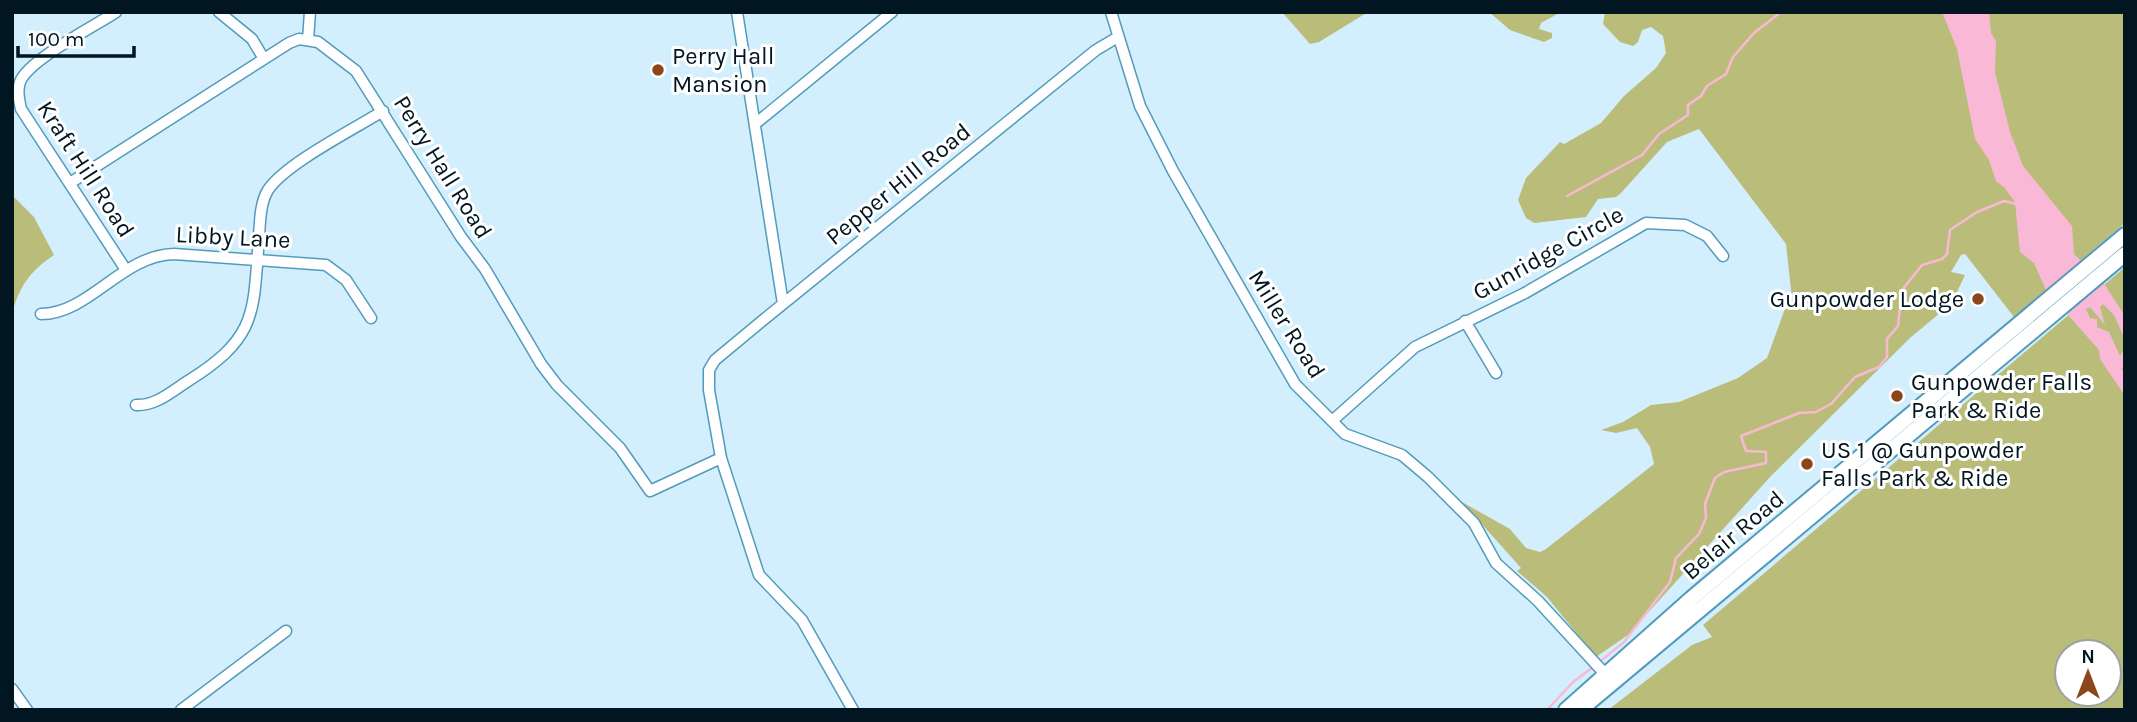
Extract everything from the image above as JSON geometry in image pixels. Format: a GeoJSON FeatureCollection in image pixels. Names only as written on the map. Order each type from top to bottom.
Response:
{"type":"FeatureCollection","features":[{"type":"Feature","properties":{"kind":"highway","name":"Belair Road"},"geometry":{"type":"LineString","coordinates":[[2029,326],[2125,236]]}},
{"type":"Feature","properties":{"kind":"highway","name":"Belair Road"},"geometry":{"type":"LineString","coordinates":[[1566,710],[1603,672],[2029,326],[2125,254]]}},
{"type":"Feature","properties":{"kind":"highway","name":"Belair Road"},"geometry":{"type":"LineString","coordinates":[[1580,710],[1603,672]]}},
{"type":"Feature","properties":{"kind":"street","name":"Kraft Hill Road"},"geometry":{"type":"LineString","coordinates":[[116,12],[31,68],[20,82],[21,109],[127,270]]}},
{"type":"Feature","properties":{"kind":"street"},"geometry":{"type":"LineString","coordinates":[[219,12],[252,39],[264,59]]}},
{"type":"Feature","properties":{"kind":"street"},"geometry":{"type":"LineString","coordinates":[[70,183],[289,43],[308,40],[310,12]]}},
{"type":"Feature","properties":{"kind":"street"},"geometry":{"type":"LineString","coordinates":[[737,12],[783,304]]}},
{"type":"Feature","properties":{"kind":"street"},"geometry":{"type":"LineString","coordinates":[[755,124],[892,12]]}},
{"type":"Feature","properties":{"kind":"street","name":"Miller Road"},"geometry":{"type":"LineString","coordinates":[[1111,12],[1140,106],[1173,171],[1295,384],[1332,421],[1358,440],[1392,450],[1411,461],[1466,514],[1496,563],[1538,601],[1603,672]]}},
{"type":"Feature","properties":{"kind":"street","name":"Pepper Hill Road"},"geometry":{"type":"LineString","coordinates":[[721,458],[709,390],[709,370],[715,360],[1096,50],[1118,37]]}},
{"type":"Feature","properties":{"kind":"street","name":"Perry Hall Road"},"geometry":{"type":"LineString","coordinates":[[308,40],[318,42],[356,71],[461,237],[485,269],[541,364],[557,385],[620,448],[650,491],[721,458]]}},
{"type":"Feature","properties":{"kind":"street"},"geometry":{"type":"LineString","coordinates":[[136,405],[156,401],[211,367],[232,349],[247,326],[252,312],[263,200],[272,185],[289,171],[383,111]]}},
{"type":"Feature","properties":{"kind":"street","name":"Gunridge Circle"},"geometry":{"type":"LineString","coordinates":[[1332,421],[1416,347],[1525,293],[1646,223],[1685,225],[1707,236],[1723,256]]}},
{"type":"Feature","properties":{"kind":"street","name":"Libby Lane"},"geometry":{"type":"LineString","coordinates":[[41,314],[67,308],[158,254],[317,264],[333,269],[346,280],[371,318]]}},
{"type":"Feature","properties":{"kind":"street","name":"Gunridge Circle"},"geometry":{"type":"LineString","coordinates":[[1465,321],[1496,373]]}},
{"type":"Feature","properties":{"kind":"street"},"geometry":{"type":"LineString","coordinates":[[721,458],[759,575],[802,620],[853,710]]}},
{"type":"Feature","properties":{"kind":"street"},"geometry":{"type":"LineString","coordinates":[[181,710],[286,631]]}},
{"type":"Feature","properties":{"kind":"street"},"geometry":{"type":"LineString","coordinates":[[12,690],[27,710]]}},
{"type":"Feature","properties":{"kind":"green space"},"geometry":{"type":"Polygon","coordinates":[[[1282,12],[1368,12],[1319,42],[1310,44],[1282,12]]]}},
{"type":"Feature","properties":{"kind":"green space"},"geometry":{"type":"Polygon","coordinates":[[[1489,12],[1561,12],[1541,23],[1539,29],[1552,33],[1552,38],[1544,42],[1510,30],[1489,12]]]}},
{"type":"Feature","properties":{"kind":"green space"},"geometry":{"type":"Polygon","coordinates":[[[1605,12],[2125,12],[2125,223],[2014,317],[1965,254],[1961,255],[1951,272],[1965,275],[1957,292],[1940,313],[1910,338],[1770,477],[1628,635],[1596,657],[1547,597],[1517,571],[1521,568],[1462,502],[1510,529],[1526,548],[1540,552],[1546,549],[1654,464],[1650,447],[1637,428],[1616,433],[1601,430],[1623,422],[1651,405],[1679,402],[1738,378],[1767,358],[1786,306],[1792,299],[1786,244],[1699,129],[1667,142],[1621,193],[1616,197],[1598,199],[1586,217],[1534,223],[1526,218],[1518,200],[1526,178],[1560,142],[1564,144],[1601,123],[1624,96],[1656,68],[1666,53],[1663,36],[1651,27],[1642,30],[1638,42],[1633,46],[1620,42],[1603,24],[1605,12]]]}},
{"type":"Feature","properties":{"kind":"green space"},"geometry":{"type":"Polygon","coordinates":[[[12,195],[34,217],[54,255],[27,280],[12,313],[12,195]]]}},
{"type":"Feature","properties":{"kind":"green space"},"geometry":{"type":"Polygon","coordinates":[[[2125,267],[2125,710],[1608,710],[1692,645],[1712,637],[1703,625],[2125,267]]]}},
{"type":"Feature","properties":{"kind":"shaded area"},"geometry":{"type":"Polygon","coordinates":[[[1942,12],[1989,12],[1991,33],[1996,41],[1995,72],[2010,132],[2023,166],[2072,226],[2074,254],[2105,285],[2125,316],[2125,340],[2114,315],[2103,304],[2100,307],[2105,325],[2090,307],[2086,309],[2090,318],[2097,319],[2097,327],[2109,332],[2120,356],[2125,347],[2125,367],[2121,368],[2125,373],[2125,396],[2100,359],[2099,350],[2046,290],[2034,263],[2020,252],[2015,202],[1996,181],[1989,160],[1975,139],[1957,49],[1942,12]]]}},
{"type":"Feature","properties":{"kind":"waterway"},"geometry":{"type":"LineString","coordinates":[[1567,196],[1642,155],[1659,134],[1688,115],[1688,105],[1701,96],[1707,86],[1726,74],[1733,57],[1754,33],[1781,12]]}},
{"type":"Feature","properties":{"kind":"waterway"},"geometry":{"type":"LineString","coordinates":[[1598,663],[1624,642],[1670,582],[1676,558],[1699,534],[1706,518],[1705,504],[1715,478],[1724,472],[1766,463],[1766,452],[1746,451],[1741,436],[1799,413],[1816,412],[1831,404],[1855,377],[1879,367],[1887,357],[1887,339],[1898,326],[1902,290],[1922,265],[1942,259],[1947,254],[1950,230],[1977,212],[2004,201],[2016,204]]}},
{"type":"Feature","properties":{"kind":"waterway"},"geometry":{"type":"LineString","coordinates":[[1547,710],[1573,682],[1593,667]]}},
{"type":"Feature","properties":{"kind":"place","name":"Perry Hall Mansion"},"geometry":{"type":"Point","coordinates":[658,70]}},
{"type":"Feature","properties":{"kind":"place","name":"Gunpowder Lodge"},"geometry":{"type":"Point","coordinates":[1978,299]}},
{"type":"Feature","properties":{"kind":"place","name":"Gunpowder Falls Park & Ride"},"geometry":{"type":"Point","coordinates":[1897,396]}},
{"type":"Feature","properties":{"kind":"place","name":"US 1 @ Gunpowder Falls Park & Ride"},"geometry":{"type":"Point","coordinates":[1807,464]}}]}
